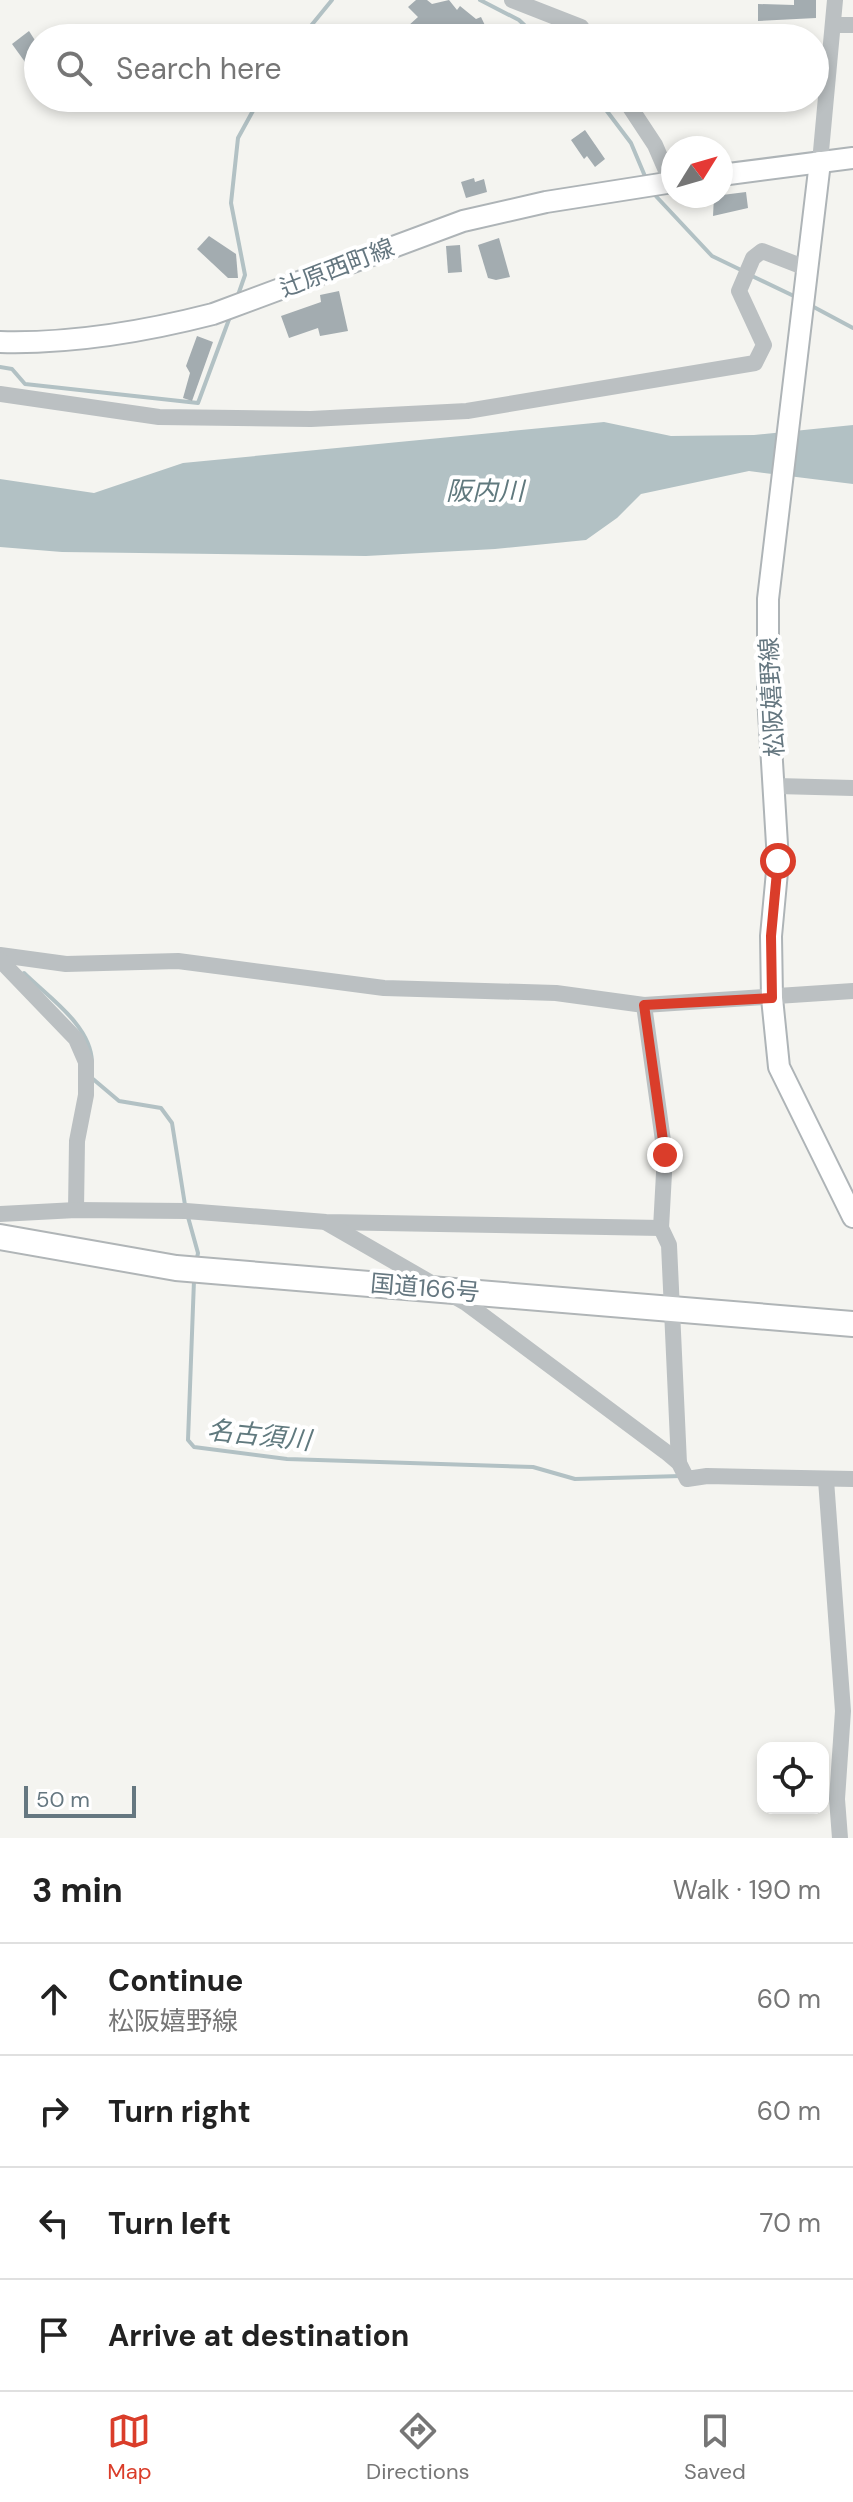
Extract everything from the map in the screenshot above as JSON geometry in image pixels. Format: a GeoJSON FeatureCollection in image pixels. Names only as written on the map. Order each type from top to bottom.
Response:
{"type":"FeatureCollection","features":[{"type":"Feature","properties":{"kind":"highway","name":"国道166号"},"geometry":{"type":"LineString","coordinates":[[0,1237],[65,1251],[176,1268],[446,1289],[674,1312],[853,1324]]}},
{"type":"Feature","properties":{"kind":"main road"},"geometry":{"type":"LineString","coordinates":[[733,173],[853,158]]}},
{"type":"Feature","properties":{"kind":"main road","name":"松阪嬉野線"},"geometry":{"type":"LineString","coordinates":[[820,162],[768,599],[768,696],[777,786],[778,861],[771,936],[772,998],[779,1067],[853,1217]]}},
{"type":"Feature","properties":{"kind":"main road","name":"辻原西町線"},"geometry":{"type":"LineString","coordinates":[[0,342],[107,337],[223,310],[463,221],[546,202],[661,184]]}},
{"type":"Feature","properties":{"kind":"street"},"geometry":{"type":"LineString","coordinates":[[512,0],[573,24]]}},
{"type":"Feature","properties":{"kind":"street"},"geometry":{"type":"LineString","coordinates":[[829,80],[835,0]]}},
{"type":"Feature","properties":{"kind":"street"},"geometry":{"type":"LineString","coordinates":[[835,25],[853,25]]}},
{"type":"Feature","properties":{"kind":"street"},"geometry":{"type":"LineString","coordinates":[[633,112],[661,158]]}},
{"type":"Feature","properties":{"kind":"street"},"geometry":{"type":"LineString","coordinates":[[820,162],[825,112]]}},
{"type":"Feature","properties":{"kind":"street"},"geometry":{"type":"LineString","coordinates":[[0,394],[159,417],[311,419],[467,411],[755,363],[764,345],[739,291],[753,258],[762,251],[806,268]]}},
{"type":"Feature","properties":{"kind":"street"},"geometry":{"type":"LineString","coordinates":[[777,786],[853,788]]}},
{"type":"Feature","properties":{"kind":"street"},"geometry":{"type":"LineString","coordinates":[[3,962],[178,961],[384,988],[556,993],[644,1005],[853,991]]}},
{"type":"Feature","properties":{"kind":"street"},"geometry":{"type":"LineString","coordinates":[[3,962],[76,1039],[86,1062],[86,1095],[77,1141],[76,1210]]}},
{"type":"Feature","properties":{"kind":"street"},"geometry":{"type":"LineString","coordinates":[[644,1005],[665,1155],[661,1228],[669,1245],[682,1469]]}},
{"type":"Feature","properties":{"kind":"street"},"geometry":{"type":"LineString","coordinates":[[0,1214],[76,1210],[186,1211],[326,1222],[661,1228]]}},
{"type":"Feature","properties":{"kind":"street"},"geometry":{"type":"LineString","coordinates":[[326,1222],[446,1289],[682,1469],[826,1480],[853,1479]]}},
{"type":"Feature","properties":{"kind":"street"},"geometry":{"type":"LineString","coordinates":[[826,1480],[843,1711],[837,1799],[840,1838]]}},
{"type":"Feature","properties":{"kind":"water","name":"阪内川"},"geometry":{"type":"Polygon","coordinates":[[[604,422],[671,436],[754,435],[853,425],[853,484],[749,471],[641,494],[617,518],[586,540],[495,549],[366,556],[62,552],[0,547],[0,479],[94,493],[183,463],[604,422]]]}},
{"type":"Feature","properties":{"kind":"building"},"geometry":{"type":"Polygon","coordinates":[[[416,0],[427,0],[432,4],[449,0],[457,10],[460,6],[476,19],[481,17],[484,24],[410,24],[418,17],[408,7],[416,0]]]}},
{"type":"Feature","properties":{"kind":"building"},"geometry":{"type":"Polygon","coordinates":[[[794,0],[816,0],[816,18],[758,21],[758,4],[794,5],[794,0]]]}},
{"type":"Feature","properties":{"kind":"building"},"geometry":{"type":"Polygon","coordinates":[[[24,35],[24,61],[12,44],[24,35]]]}},
{"type":"Feature","properties":{"kind":"building"},"geometry":{"type":"Polygon","coordinates":[[[585,130],[605,159],[595,167],[587,156],[584,159],[571,140],[585,130]]]}},
{"type":"Feature","properties":{"kind":"building"},"geometry":{"type":"Polygon","coordinates":[[[474,178],[475,182],[484,179],[487,192],[466,198],[461,182],[474,178]]]}},
{"type":"Feature","properties":{"kind":"building"},"geometry":{"type":"Polygon","coordinates":[[[746,192],[748,208],[713,216],[713,208],[733,208],[733,194],[746,192]]]}},
{"type":"Feature","properties":{"kind":"building"},"geometry":{"type":"Polygon","coordinates":[[[209,236],[236,254],[238,278],[228,278],[197,249],[209,236]]]}},
{"type":"Feature","properties":{"kind":"building"},"geometry":{"type":"Polygon","coordinates":[[[499,238],[510,277],[496,280],[488,278],[478,245],[499,238]]]}},
{"type":"Feature","properties":{"kind":"building"},"geometry":{"type":"Polygon","coordinates":[[[460,245],[462,272],[448,273],[446,246],[460,245]]]}},
{"type":"Feature","properties":{"kind":"building"},"geometry":{"type":"Polygon","coordinates":[[[339,291],[348,331],[320,336],[318,328],[289,338],[281,316],[321,302],[320,295],[339,291]]]}},
{"type":"Feature","properties":{"kind":"building"},"geometry":{"type":"Polygon","coordinates":[[[197,336],[213,342],[192,401],[183,398],[190,373],[186,366],[197,336]]]}},
{"type":"Feature","properties":{"kind":"waterway"},"geometry":{"type":"LineString","coordinates":[[312,24],[332,0]]}},
{"type":"Feature","properties":{"kind":"waterway"},"geometry":{"type":"LineString","coordinates":[[480,0],[523,24]]}},
{"type":"Feature","properties":{"kind":"waterway"},"geometry":{"type":"LineString","coordinates":[[237,298],[245,275],[231,203],[238,138],[252,112]]}},
{"type":"Feature","properties":{"kind":"waterway"},"geometry":{"type":"LineString","coordinates":[[608,112],[631,143],[647,181]]}},
{"type":"Feature","properties":{"kind":"waterway"},"geometry":{"type":"LineString","coordinates":[[653,193],[712,256],[741,270]]}},
{"type":"Feature","properties":{"kind":"waterway"},"geometry":{"type":"LineString","coordinates":[[752,276],[798,298]]}},
{"type":"Feature","properties":{"kind":"waterway"},"geometry":{"type":"LineString","coordinates":[[810,305],[853,328]]}},
{"type":"Feature","properties":{"kind":"waterway"},"geometry":{"type":"LineString","coordinates":[[0,367],[12,369],[25,384],[198,403],[231,314]]}},
{"type":"Feature","properties":{"kind":"waterway","name":"名古須川"},"geometry":{"type":"LineString","coordinates":[[24,973],[76,1024],[90,1049],[92,1062]]}},
{"type":"Feature","properties":{"kind":"waterway","name":"名古須川"},"geometry":{"type":"LineString","coordinates":[[93,1079],[119,1101],[161,1108],[172,1123],[185,1205]]}},
{"type":"Feature","properties":{"kind":"waterway","name":"名古須川"},"geometry":{"type":"LineString","coordinates":[[188,1217],[198,1253],[196,1263]]}},
{"type":"Feature","properties":{"kind":"waterway","name":"名古須川"},"geometry":{"type":"LineString","coordinates":[[194,1280],[188,1440],[194,1447],[287,1459],[533,1467],[575,1479],[681,1476]]}},
{"type":"Feature","properties":{"kind":"route"},"geometry":{"type":"LineString","coordinates":[[665,1155],[644,1005],[772,998],[771,936],[778,861]]}}]}
